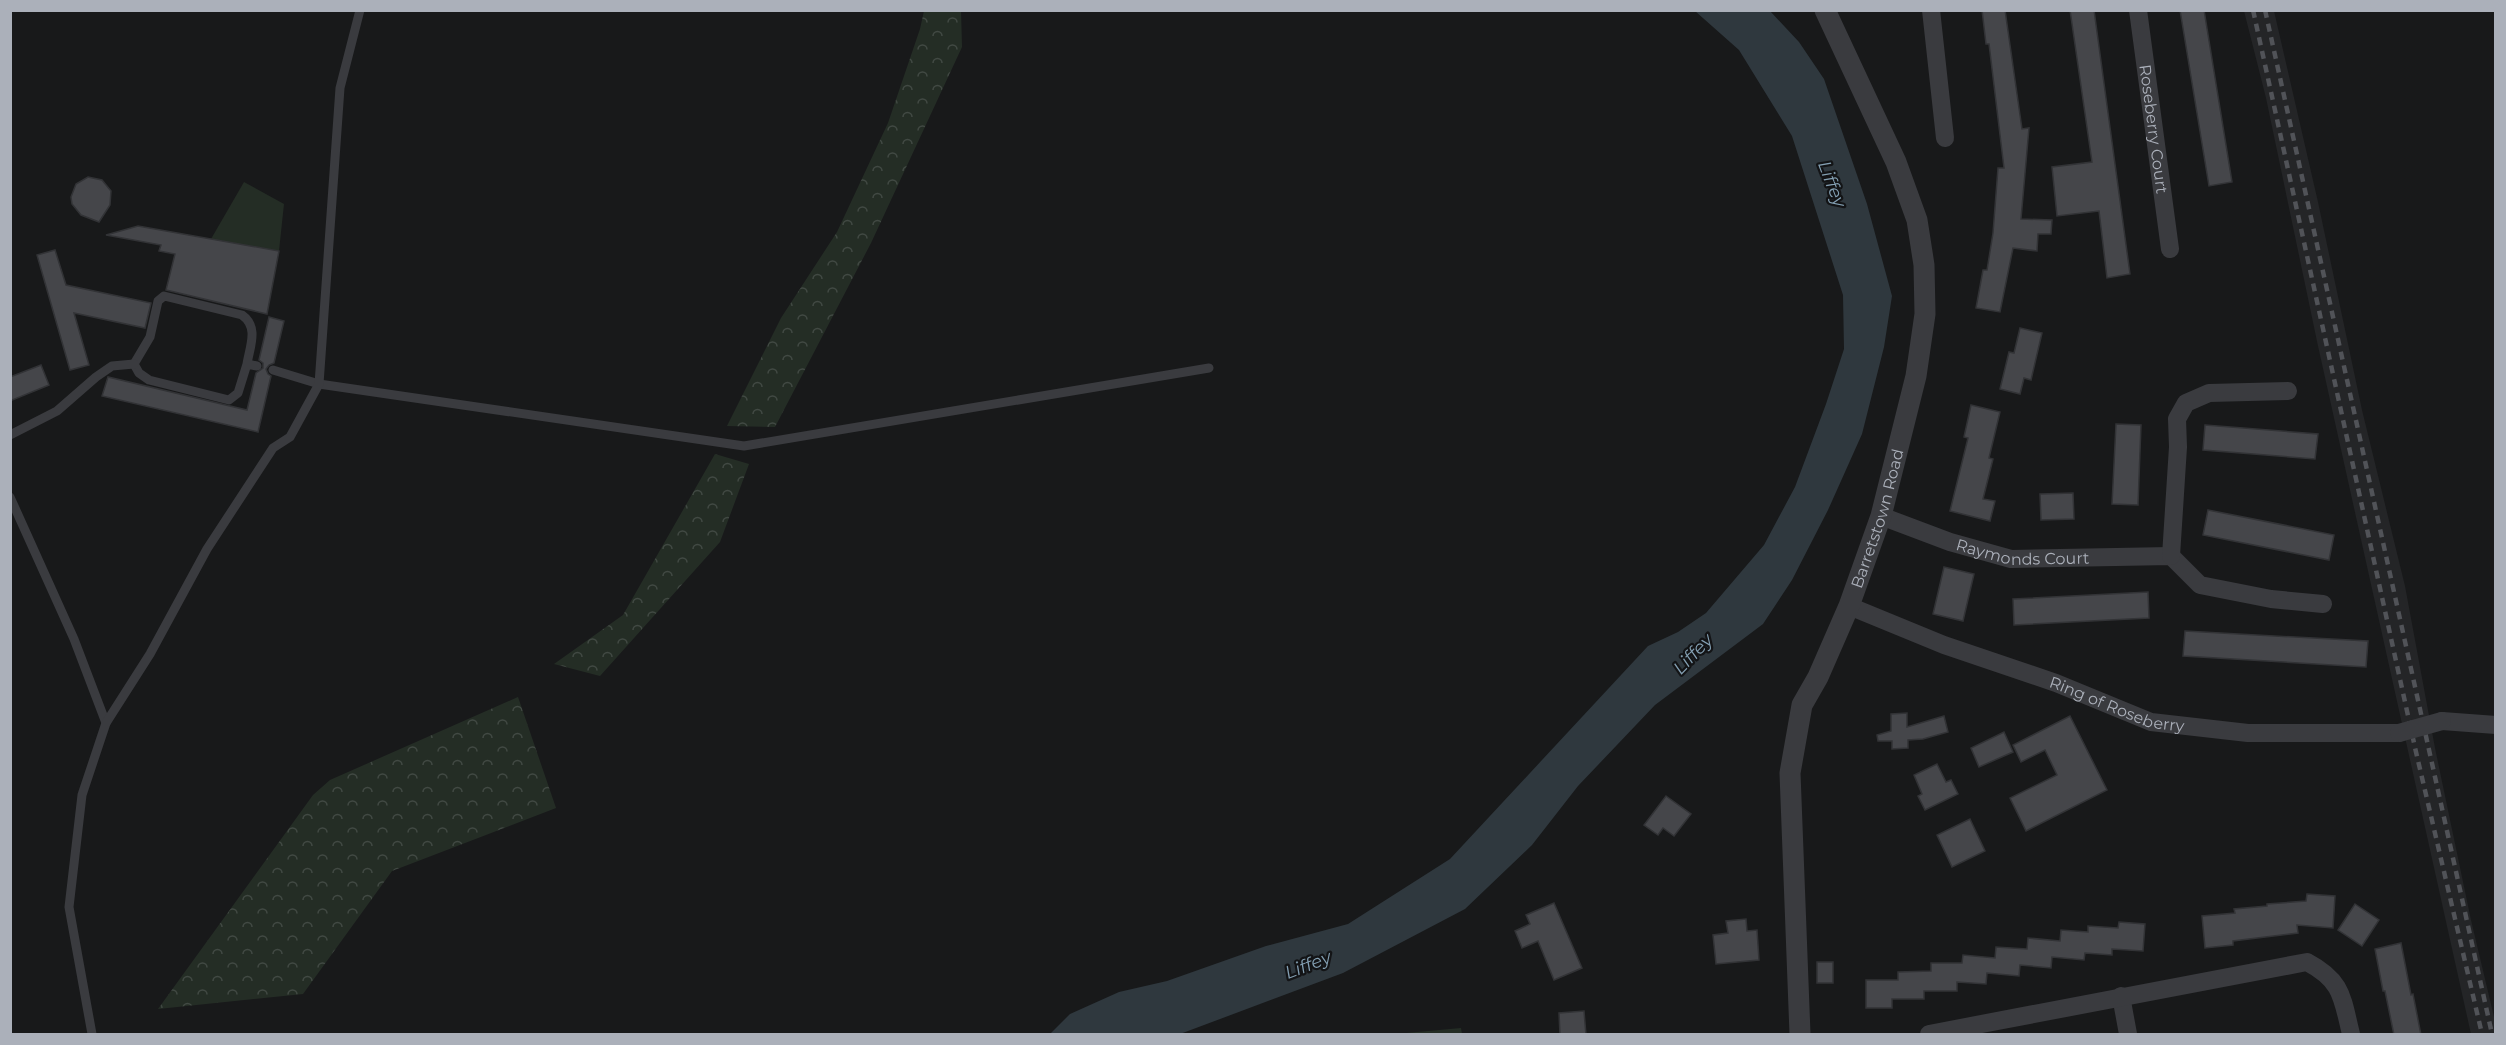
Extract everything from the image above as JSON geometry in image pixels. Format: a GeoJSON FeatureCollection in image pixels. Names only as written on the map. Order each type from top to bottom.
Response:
{"type":"FeatureCollection","features":[{"type":"Feature","properties":{"kind":"street","name":"Barretstown Road"},"geometry":{"type":"LineString","coordinates":[[1800,1035],[1790,773],[1802,705],[1818,676],[1849,606],[1881,516],[1916,376],[1925,314],[1924,265],[1917,220],[1896,162],[1825,10]]}},
{"type":"Feature","properties":{"kind":"street"},"geometry":{"type":"LineString","coordinates":[[1931,10],[1945,138]]}},
{"type":"Feature","properties":{"kind":"street","name":"Roseberry Court"},"geometry":{"type":"LineString","coordinates":[[2138,10],[2170,249]]}},
{"type":"Feature","properties":{"kind":"street"},"geometry":{"type":"LineString","coordinates":[[2288,391],[2209,393],[2186,403],[2177,419],[2178,447],[2171,556],[2200,585],[2271,599],[2324,604]]}},
{"type":"Feature","properties":{"kind":"street","name":"Raymonds Court"},"geometry":{"type":"LineString","coordinates":[[1881,516],[1950,542],[2011,559],[2171,556]]}},
{"type":"Feature","properties":{"kind":"street","name":"Ring of Roseberry"},"geometry":{"type":"LineString","coordinates":[[1849,606],[1944,645],[2056,683],[2151,722],[2248,733],[2399,733],[2442,721],[2496,725]]}},
{"type":"Feature","properties":{"kind":"street"},"geometry":{"type":"LineString","coordinates":[[1929,1035],[2121,996],[2307,962],[2324,971],[2340,990],[2351,1035]]}},
{"type":"Feature","properties":{"kind":"street"},"geometry":{"type":"LineString","coordinates":[[2121,996],[2128,1035]]}},
{"type":"Feature","properties":{"kind":"lane"},"geometry":{"type":"LineString","coordinates":[[92,1035],[69,907],[82,795],[106,723],[150,654],[207,549],[273,448],[290,437],[319,384],[340,88],[360,10]]}},
{"type":"Feature","properties":{"kind":"lane"},"geometry":{"type":"LineString","coordinates":[[164,296],[242,315],[253,327],[252,365],[238,393],[229,400],[149,380],[139,373],[134,364],[150,337],[158,301],[164,296]]}},
{"type":"Feature","properties":{"kind":"lane"},"geometry":{"type":"LineString","coordinates":[[10,435],[57,411],[112,366],[134,364]]}},
{"type":"Feature","properties":{"kind":"lane"},"geometry":{"type":"LineString","coordinates":[[273,370],[319,384],[744,446],[1209,368]]}},
{"type":"Feature","properties":{"kind":"lane"},"geometry":{"type":"LineString","coordinates":[[10,497],[74,639],[106,723]]}},
{"type":"Feature","properties":{"kind":"shaded area"},"geometry":{"type":"Polygon","coordinates":[[[2244,11],[2274,11],[2318,202],[2362,410],[2405,586],[2435,748],[2495,1021],[2495,1034],[2471,1034],[2318,346],[2266,98],[2244,11]]]}},
{"type":"Feature","properties":{"kind":"green space"},"geometry":{"type":"Polygon","coordinates":[[[924,11],[961,11],[962,47],[871,243],[775,427],[727,426],[781,318],[837,232],[888,123],[924,11]]]}},
{"type":"Feature","properties":{"kind":"green space"},"geometry":{"type":"Polygon","coordinates":[[[244,182],[284,204],[279,251],[211,239],[244,182]]]}},
{"type":"Feature","properties":{"kind":"green space"},"geometry":{"type":"Polygon","coordinates":[[[715,454],[749,464],[720,542],[600,676],[554,664],[623,615],[715,454]]]}},
{"type":"Feature","properties":{"kind":"green space"},"geometry":{"type":"Polygon","coordinates":[[[518,697],[556,808],[392,871],[303,994],[158,1009],[313,795],[330,780],[518,697]]]}},
{"type":"Feature","properties":{"kind":"green space"},"geometry":{"type":"Polygon","coordinates":[[[1461,1028],[1462,1034],[1406,1034],[1406,1033],[1461,1028]]]}},
{"type":"Feature","properties":{"kind":"water","name":"Liffey"},"geometry":{"type":"Polygon","coordinates":[[[1695,11],[1770,11],[1799,42],[1824,79],[1867,204],[1892,296],[1884,347],[1862,434],[1828,510],[1792,580],[1763,624],[1655,705],[1578,786],[1532,845],[1465,909],[1343,973],[1180,1034],[1050,1034],[1070,1014],[1119,992],[1167,981],[1266,946],[1348,924],[1450,859],[1648,646],[1678,632],[1706,613],[1764,545],[1795,487],[1844,349],[1843,295],[1792,136],[1739,50],[1695,11]]]}},
{"type":"Feature","properties":{"kind":"building"},"geometry":{"type":"Polygon","coordinates":[[[1982,10],[2005,10],[2022,129],[2029,128],[2021,219],[2052,220],[2051,234],[2038,234],[2037,251],[2013,248],[2000,312],[1976,308],[1983,270],[1987,270],[1993,233],[1998,168],[2004,168],[1989,44],[1986,44],[1982,10]]]}},
{"type":"Feature","properties":{"kind":"building"},"geometry":{"type":"Polygon","coordinates":[[[2070,10],[2094,10],[2130,274],[2107,278],[2099,211],[2057,216],[2052,167],[2092,162],[2070,10]]]}},
{"type":"Feature","properties":{"kind":"building"},"geometry":{"type":"Polygon","coordinates":[[[2180,10],[2204,10],[2232,182],[2209,186],[2180,10]]]}},
{"type":"Feature","properties":{"kind":"building"},"geometry":{"type":"Polygon","coordinates":[[[88,177],[102,180],[111,191],[110,205],[99,222],[81,215],[72,204],[71,197],[76,184],[88,177]]]}},
{"type":"Feature","properties":{"kind":"building"},"geometry":{"type":"Polygon","coordinates":[[[138,226],[279,251],[267,314],[166,290],[175,254],[159,251],[161,245],[106,235],[138,226]]]}},
{"type":"Feature","properties":{"kind":"building"},"geometry":{"type":"Polygon","coordinates":[[[55,250],[66,285],[151,303],[145,328],[74,313],[89,365],[70,370],[37,255],[55,250]]]}},
{"type":"Feature","properties":{"kind":"building"},"geometry":{"type":"Polygon","coordinates":[[[269,317],[284,321],[274,363],[266,369],[271,376],[258,432],[102,396],[108,377],[247,410],[256,373],[263,368],[263,363],[259,360],[269,317]]]}},
{"type":"Feature","properties":{"kind":"building"},"geometry":{"type":"Polygon","coordinates":[[[2020,328],[2042,333],[2031,380],[2024,378],[2020,394],[2000,389],[2009,352],[2014,353],[2020,328]]]}},
{"type":"Feature","properties":{"kind":"building"},"geometry":{"type":"Polygon","coordinates":[[[41,365],[49,385],[10,401],[10,377],[41,365]]]}},
{"type":"Feature","properties":{"kind":"building"},"geometry":{"type":"Polygon","coordinates":[[[1971,405],[2000,412],[1989,458],[1993,459],[1983,499],[1995,501],[1990,521],[1950,511],[1968,438],[1964,437],[1971,405]]]}},
{"type":"Feature","properties":{"kind":"building"},"geometry":{"type":"Polygon","coordinates":[[[2116,424],[2141,425],[2138,505],[2112,504],[2116,424]]]}},
{"type":"Feature","properties":{"kind":"building"},"geometry":{"type":"Polygon","coordinates":[[[2205,425],[2318,434],[2315,459],[2203,450],[2205,425]]]}},
{"type":"Feature","properties":{"kind":"building"},"geometry":{"type":"Polygon","coordinates":[[[2073,493],[2074,519],[2041,520],[2040,494],[2073,493]]]}},
{"type":"Feature","properties":{"kind":"building"},"geometry":{"type":"Polygon","coordinates":[[[2208,510],[2334,535],[2329,560],[2203,535],[2208,510]]]}},
{"type":"Feature","properties":{"kind":"building"},"geometry":{"type":"Polygon","coordinates":[[[1944,567],[1974,574],[1963,621],[1933,614],[1944,567]]]}},
{"type":"Feature","properties":{"kind":"building"},"geometry":{"type":"Polygon","coordinates":[[[2148,592],[2149,618],[2014,625],[2013,599],[2148,592]]]}},
{"type":"Feature","properties":{"kind":"building"},"geometry":{"type":"Polygon","coordinates":[[[2185,631],[2368,641],[2366,667],[2183,656],[2185,631]]]}},
{"type":"Feature","properties":{"kind":"building"},"geometry":{"type":"Polygon","coordinates":[[[1907,713],[1907,727],[1944,716],[1948,732],[1923,739],[1908,740],[1908,748],[1892,749],[1892,741],[1878,741],[1877,735],[1891,731],[1891,714],[1907,713]]]}},
{"type":"Feature","properties":{"kind":"building"},"geometry":{"type":"Polygon","coordinates":[[[2070,716],[2107,790],[2026,831],[2010,798],[2057,775],[2045,750],[2021,762],[2013,745],[2070,716]]]}},
{"type":"Feature","properties":{"kind":"building"},"geometry":{"type":"Polygon","coordinates":[[[2004,732],[2013,752],[1979,767],[1971,748],[2004,732]]]}},
{"type":"Feature","properties":{"kind":"building"},"geometry":{"type":"Polygon","coordinates":[[[1937,764],[1946,782],[1951,780],[1958,794],[1925,810],[1918,796],[1922,794],[1914,775],[1937,764]]]}},
{"type":"Feature","properties":{"kind":"building"},"geometry":{"type":"Polygon","coordinates":[[[1666,796],[1691,814],[1674,836],[1663,828],[1658,835],[1644,825],[1666,796]]]}},
{"type":"Feature","properties":{"kind":"building"},"geometry":{"type":"Polygon","coordinates":[[[1970,819],[1985,851],[1952,867],[1937,835],[1970,819]]]}},
{"type":"Feature","properties":{"kind":"building"},"geometry":{"type":"Polygon","coordinates":[[[2307,894],[2335,896],[2333,928],[2297,925],[2298,933],[2233,941],[2233,945],[2205,948],[2202,916],[2235,913],[2234,909],[2267,906],[2267,904],[2306,901],[2307,894]]]}},
{"type":"Feature","properties":{"kind":"building"},"geometry":{"type":"Polygon","coordinates":[[[1554,903],[1582,968],[1554,980],[1538,941],[1522,948],[1515,931],[1530,924],[1526,915],[1554,903]]]}},
{"type":"Feature","properties":{"kind":"building"},"geometry":{"type":"Polygon","coordinates":[[[2355,904],[2379,920],[2362,946],[2338,930],[2355,904]]]}},
{"type":"Feature","properties":{"kind":"building"},"geometry":{"type":"Polygon","coordinates":[[[1746,919],[1747,931],[1757,930],[1759,960],[1716,964],[1713,935],[1728,933],[1726,921],[1746,919]]]}},
{"type":"Feature","properties":{"kind":"building"},"geometry":{"type":"Polygon","coordinates":[[[2119,922],[2145,924],[2143,951],[2112,949],[2112,955],[2085,953],[2084,960],[2052,957],[2051,968],[2020,965],[2019,976],[1987,973],[1986,984],[1957,982],[1957,991],[1924,991],[1924,999],[1892,999],[1892,1008],[1866,1008],[1866,980],[1898,980],[1898,972],[1931,971],[1931,963],[1962,963],[1963,955],[1995,958],[1996,947],[2027,949],[2028,938],[2060,941],[2061,930],[2088,932],[2088,926],[2118,928],[2119,922]]]}},
{"type":"Feature","properties":{"kind":"building"},"geometry":{"type":"Polygon","coordinates":[[[2401,943],[2421,1035],[2394,1035],[2385,991],[2383,991],[2375,949],[2401,943]]]}},
{"type":"Feature","properties":{"kind":"building"},"geometry":{"type":"Polygon","coordinates":[[[1817,962],[1833,962],[1833,983],[1817,983],[1817,962]]]}},
{"type":"Feature","properties":{"kind":"building"},"geometry":{"type":"Polygon","coordinates":[[[1584,1011],[1586,1035],[1560,1035],[1559,1013],[1584,1011]]]}},
{"type":"Feature","properties":{"kind":"railway"},"geometry":{"type":"LineString","coordinates":[[2253,10],[2416,752],[2482,1034]]}},
{"type":"Feature","properties":{"kind":"railway"},"geometry":{"type":"LineString","coordinates":[[2265,10],[2492,1034]]}}]}
